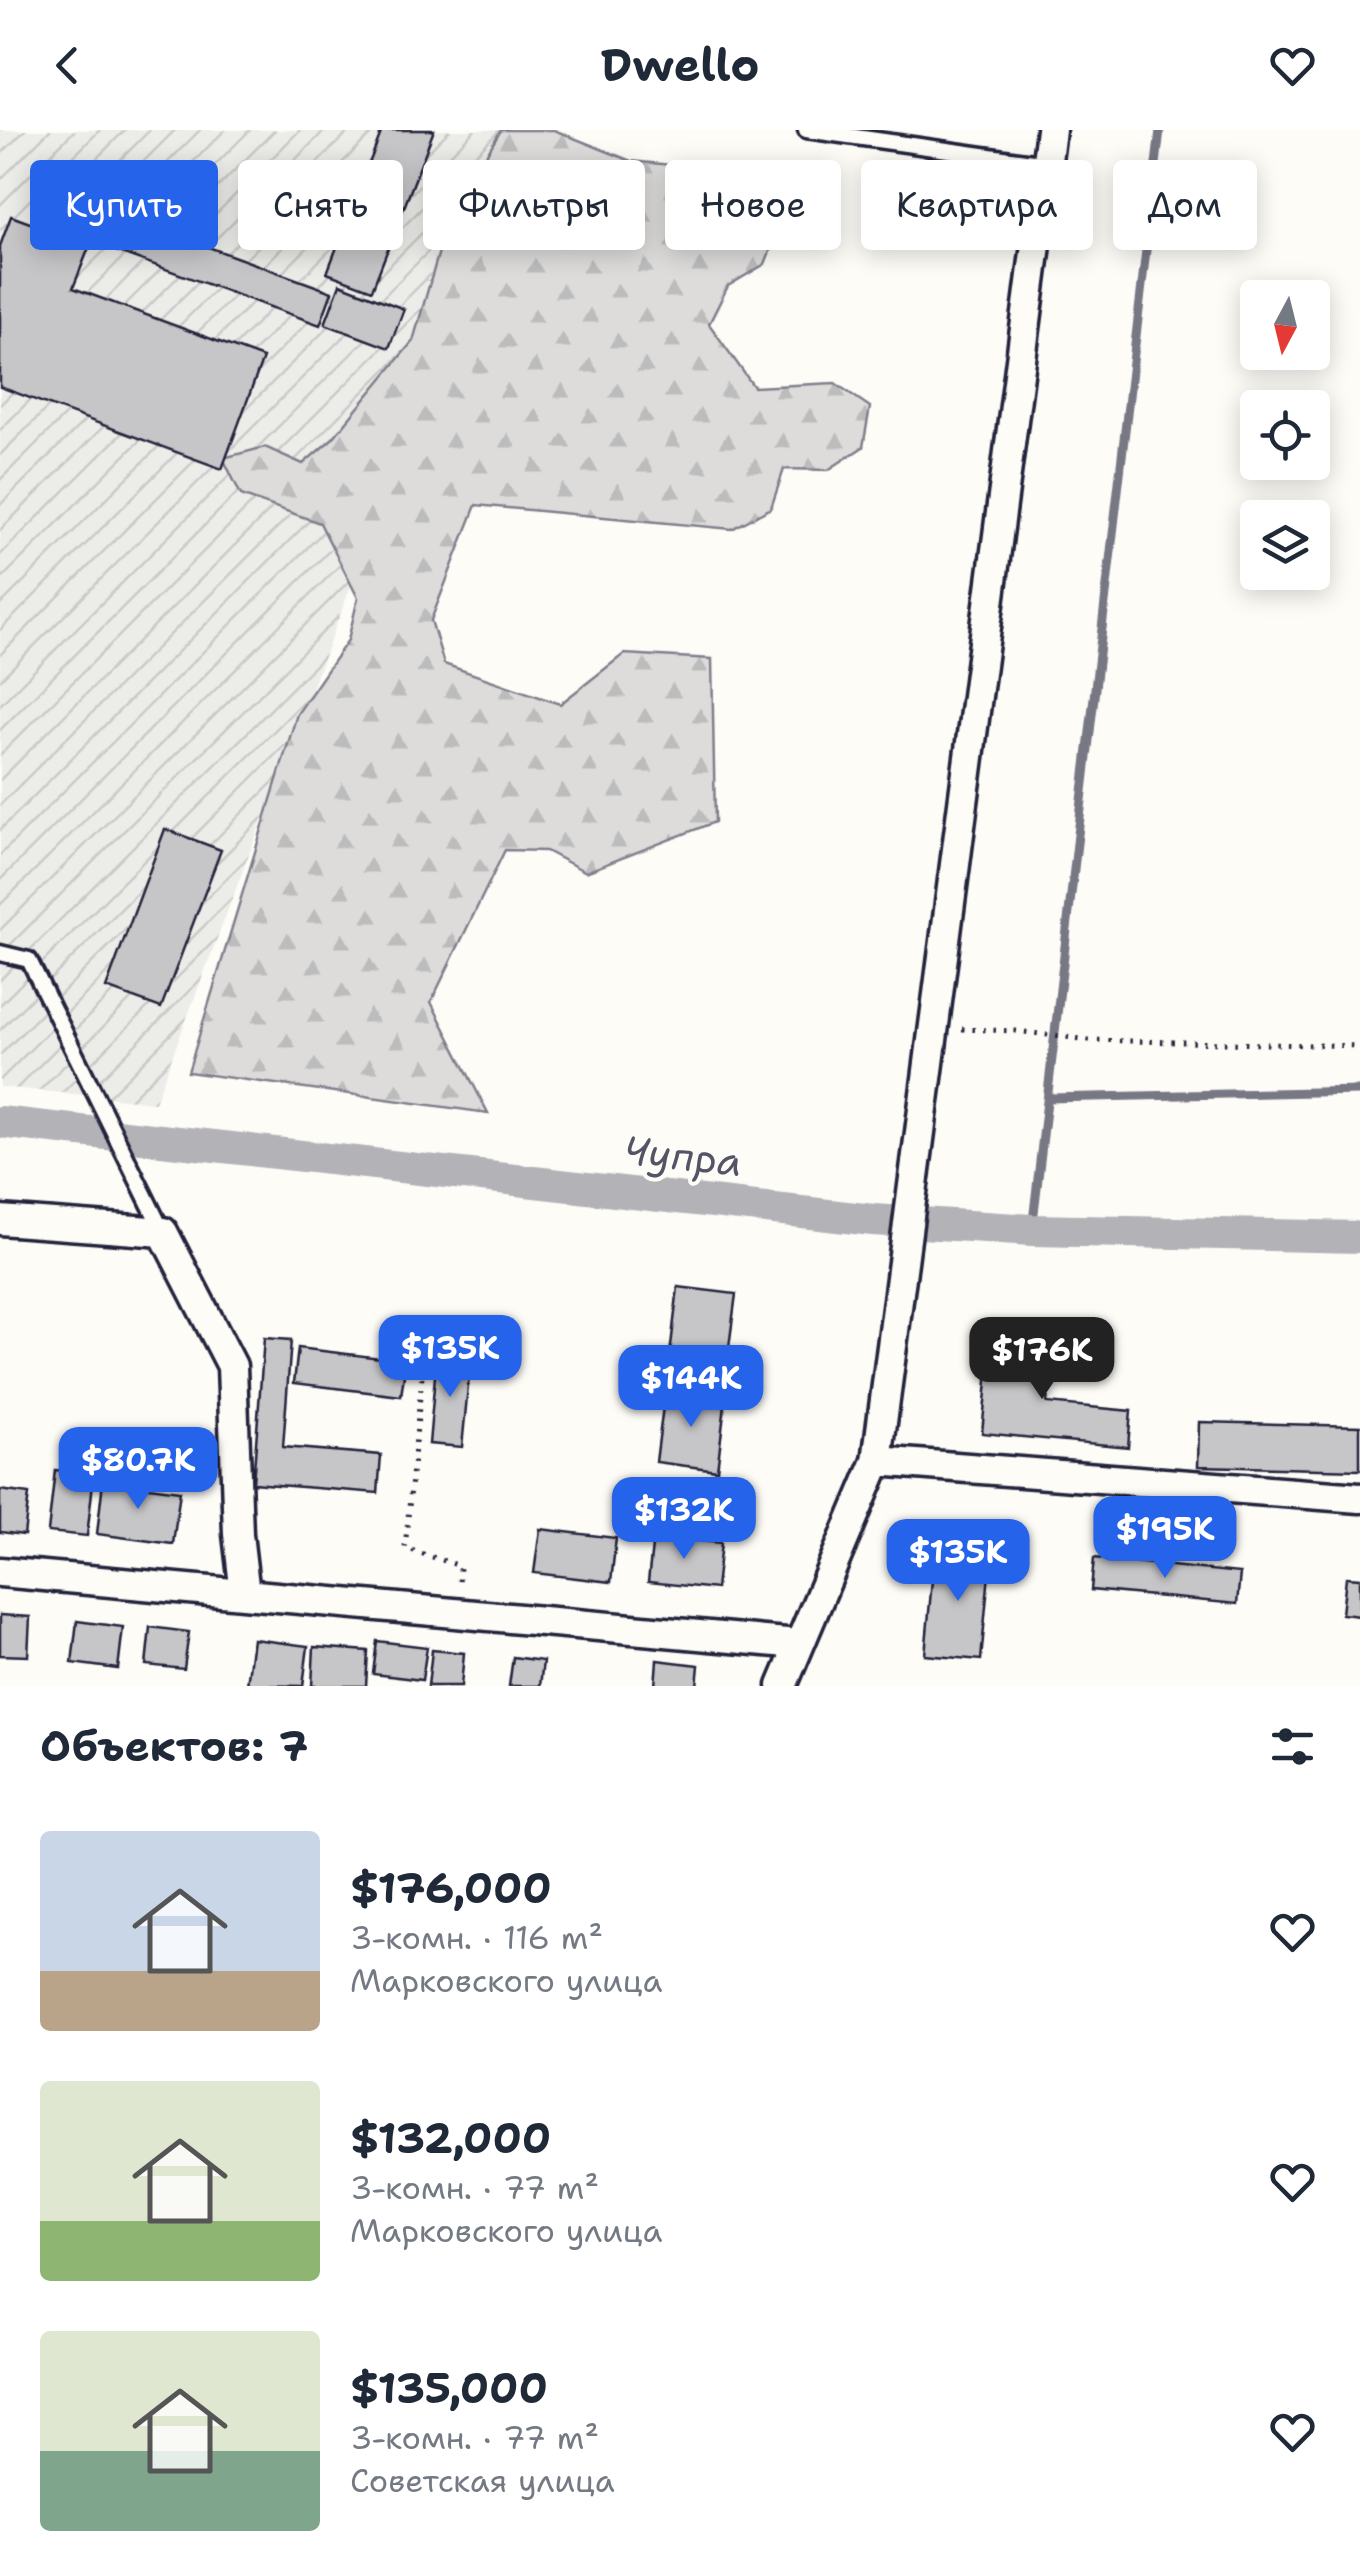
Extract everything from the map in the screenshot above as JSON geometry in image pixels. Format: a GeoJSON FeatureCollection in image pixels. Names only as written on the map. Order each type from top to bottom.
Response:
{"type":"FeatureCollection","features":[{"type":"Feature","properties":{"kind":"street"},"geometry":{"type":"LineString","coordinates":[[1047,160],[1051,130]]}},
{"type":"Feature","properties":{"kind":"street"},"geometry":{"type":"LineString","coordinates":[[782,1686],[877,1461],[1036,250]]}},
{"type":"Feature","properties":{"kind":"street"},"geometry":{"type":"LineString","coordinates":[[0,1220],[163,1232],[232,1366],[244,1594]]}},
{"type":"Feature","properties":{"kind":"street"},"geometry":{"type":"LineString","coordinates":[[877,1461],[1360,1498]]}},
{"type":"Feature","properties":{"kind":"street"},"geometry":{"type":"LineString","coordinates":[[0,1572],[798,1644]]}},
{"type":"Feature","properties":{"kind":"lane"},"geometry":{"type":"LineString","coordinates":[[806,130],[1019,160]]}},
{"type":"Feature","properties":{"kind":"lane"},"geometry":{"type":"LineString","coordinates":[[0,953],[29,960],[163,1232]]}},
{"type":"Feature","properties":{"kind":"path"},"geometry":{"type":"LineString","coordinates":[[934,1028],[1016,1031],[1089,1040],[1360,1046]]}},
{"type":"Feature","properties":{"kind":"path"},"geometry":{"type":"LineString","coordinates":[[426,1336],[404,1548],[460,1566],[457,1614]]}},
{"type":"Feature","properties":{"kind":"shaded area"},"geometry":{"type":"Polygon","coordinates":[[[0,130],[524,130],[513,160],[423,160],[423,250],[478,250],[155,1102],[0,1087],[0,130]]]}},
{"type":"Feature","properties":{"kind":"green space"},"geometry":{"type":"Polygon","coordinates":[[[501,130],[554,130],[629,160],[483,160],[501,130]]]}},
{"type":"Feature","properties":{"kind":"green space"},"geometry":{"type":"Polygon","coordinates":[[[645,162],[665,164],[665,250],[771,250],[765,264],[728,286],[709,324],[754,387],[835,383],[870,407],[863,447],[828,470],[784,469],[771,508],[732,529],[476,505],[431,620],[444,664],[560,704],[624,654],[712,659],[715,822],[586,872],[546,851],[505,850],[431,1002],[488,1113],[188,1072],[297,714],[348,640],[358,598],[320,523],[241,495],[223,458],[265,447],[303,464],[333,438],[413,341],[439,250],[645,250],[645,162]]]}},
{"type":"Feature","properties":{"kind":"building"},"geometry":{"type":"Polygon","coordinates":[[[382,130],[434,130],[403,210],[403,160],[370,160],[382,130]]]}},
{"type":"Feature","properties":{"kind":"building"},"geometry":{"type":"Polygon","coordinates":[[[11,216],[30,223],[30,250],[88,250],[73,288],[263,358],[222,469],[0,387],[0,246],[11,216]]]}},
{"type":"Feature","properties":{"kind":"building"},"geometry":{"type":"Polygon","coordinates":[[[113,250],[217,250],[332,292],[320,325],[113,250]]]}},
{"type":"Feature","properties":{"kind":"building"},"geometry":{"type":"Polygon","coordinates":[[[336,250],[388,250],[372,290],[327,273],[336,250]]]}},
{"type":"Feature","properties":{"kind":"building"},"geometry":{"type":"Polygon","coordinates":[[[340,284],[404,309],[389,348],[325,324],[340,284]]]}},
{"type":"Feature","properties":{"kind":"building"},"geometry":{"type":"Polygon","coordinates":[[[165,829],[221,850],[161,1008],[106,988],[165,829]]]}},
{"type":"Feature","properties":{"kind":"building"},"geometry":{"type":"Polygon","coordinates":[[[678,1287],[736,1294],[726,1370],[669,1363],[678,1287]]]}},
{"type":"Feature","properties":{"kind":"building"},"geometry":{"type":"Polygon","coordinates":[[[264,1338],[291,1340],[283,1447],[381,1455],[378,1493],[253,1483],[264,1338]]]}},
{"type":"Feature","properties":{"kind":"building"},"geometry":{"type":"Polygon","coordinates":[[[991,1340],[1053,1345],[1047,1403],[1131,1411],[1128,1447],[982,1433],[991,1340]]]}},
{"type":"Feature","properties":{"kind":"building"},"geometry":{"type":"Polygon","coordinates":[[[298,1348],[406,1361],[401,1396],[294,1383],[298,1348]]]}},
{"type":"Feature","properties":{"kind":"building"},"geometry":{"type":"Polygon","coordinates":[[[437,1353],[471,1356],[462,1447],[429,1444],[437,1353]]]}},
{"type":"Feature","properties":{"kind":"building"},"geometry":{"type":"Polygon","coordinates":[[[665,1390],[726,1397],[717,1470],[656,1462],[665,1390]]]}},
{"type":"Feature","properties":{"kind":"building"},"geometry":{"type":"Polygon","coordinates":[[[1199,1422],[1360,1426],[1360,1470],[1198,1466],[1199,1422]]]}},
{"type":"Feature","properties":{"kind":"building"},"geometry":{"type":"Polygon","coordinates":[[[55,1470],[94,1474],[87,1536],[48,1532],[55,1470]]]}},
{"type":"Feature","properties":{"kind":"building"},"geometry":{"type":"Polygon","coordinates":[[[103,1481],[180,1491],[173,1544],[97,1534],[103,1481]]]}},
{"type":"Feature","properties":{"kind":"building"},"geometry":{"type":"Polygon","coordinates":[[[0,1490],[29,1494],[24,1535],[0,1532],[0,1490]]]}},
{"type":"Feature","properties":{"kind":"building"},"geometry":{"type":"Polygon","coordinates":[[[540,1529],[616,1538],[611,1582],[534,1573],[540,1529]]]}},
{"type":"Feature","properties":{"kind":"building"},"geometry":{"type":"Polygon","coordinates":[[[653,1536],[721,1543],[716,1589],[648,1582],[653,1536]]]}},
{"type":"Feature","properties":{"kind":"building"},"geometry":{"type":"Polygon","coordinates":[[[935,1548],[991,1552],[981,1660],[925,1655],[935,1548]]]}},
{"type":"Feature","properties":{"kind":"building"},"geometry":{"type":"Polygon","coordinates":[[[1094,1558],[1240,1573],[1237,1604],[1091,1590],[1094,1558]]]}},
{"type":"Feature","properties":{"kind":"building"},"geometry":{"type":"Polygon","coordinates":[[[1346,1577],[1360,1578],[1360,1616],[1342,1614],[1346,1577]]]}},
{"type":"Feature","properties":{"kind":"building"},"geometry":{"type":"Polygon","coordinates":[[[0,1615],[30,1617],[28,1656],[0,1655],[0,1615]]]}},
{"type":"Feature","properties":{"kind":"building"},"geometry":{"type":"Polygon","coordinates":[[[77,1621],[123,1627],[118,1669],[72,1663],[77,1621]]]}},
{"type":"Feature","properties":{"kind":"building"},"geometry":{"type":"Polygon","coordinates":[[[150,1627],[189,1632],[184,1669],[146,1665],[150,1627]]]}},
{"type":"Feature","properties":{"kind":"building"},"geometry":{"type":"Polygon","coordinates":[[[253,1639],[308,1646],[303,1686],[247,1685],[253,1639]]]}},
{"type":"Feature","properties":{"kind":"building"},"geometry":{"type":"Polygon","coordinates":[[[377,1641],[427,1647],[422,1680],[373,1674],[377,1641]]]}},
{"type":"Feature","properties":{"kind":"building"},"geometry":{"type":"Polygon","coordinates":[[[314,1647],[368,1651],[366,1686],[312,1686],[314,1647]]]}},
{"type":"Feature","properties":{"kind":"building"},"geometry":{"type":"Polygon","coordinates":[[[432,1650],[464,1653],[461,1686],[428,1686],[432,1650]]]}},
{"type":"Feature","properties":{"kind":"building"},"geometry":{"type":"Polygon","coordinates":[[[513,1657],[543,1661],[540,1686],[509,1686],[513,1657]]]}},
{"type":"Feature","properties":{"kind":"building"},"geometry":{"type":"Polygon","coordinates":[[[657,1660],[699,1665],[697,1686],[655,1686],[657,1660]]]}},
{"type":"Feature","properties":{"kind":"waterway"},"geometry":{"type":"LineString","coordinates":[[1032,1230],[1160,130]]}},
{"type":"Feature","properties":{"kind":"waterway"},"geometry":{"type":"LineString","coordinates":[[1048,1098],[1360,1091]]}},
{"type":"Feature","properties":{"kind":"waterway","name":"Чупра"},"geometry":{"type":"LineString","coordinates":[[0,1122],[873,1220],[1032,1230],[1360,1237]]}}]}
